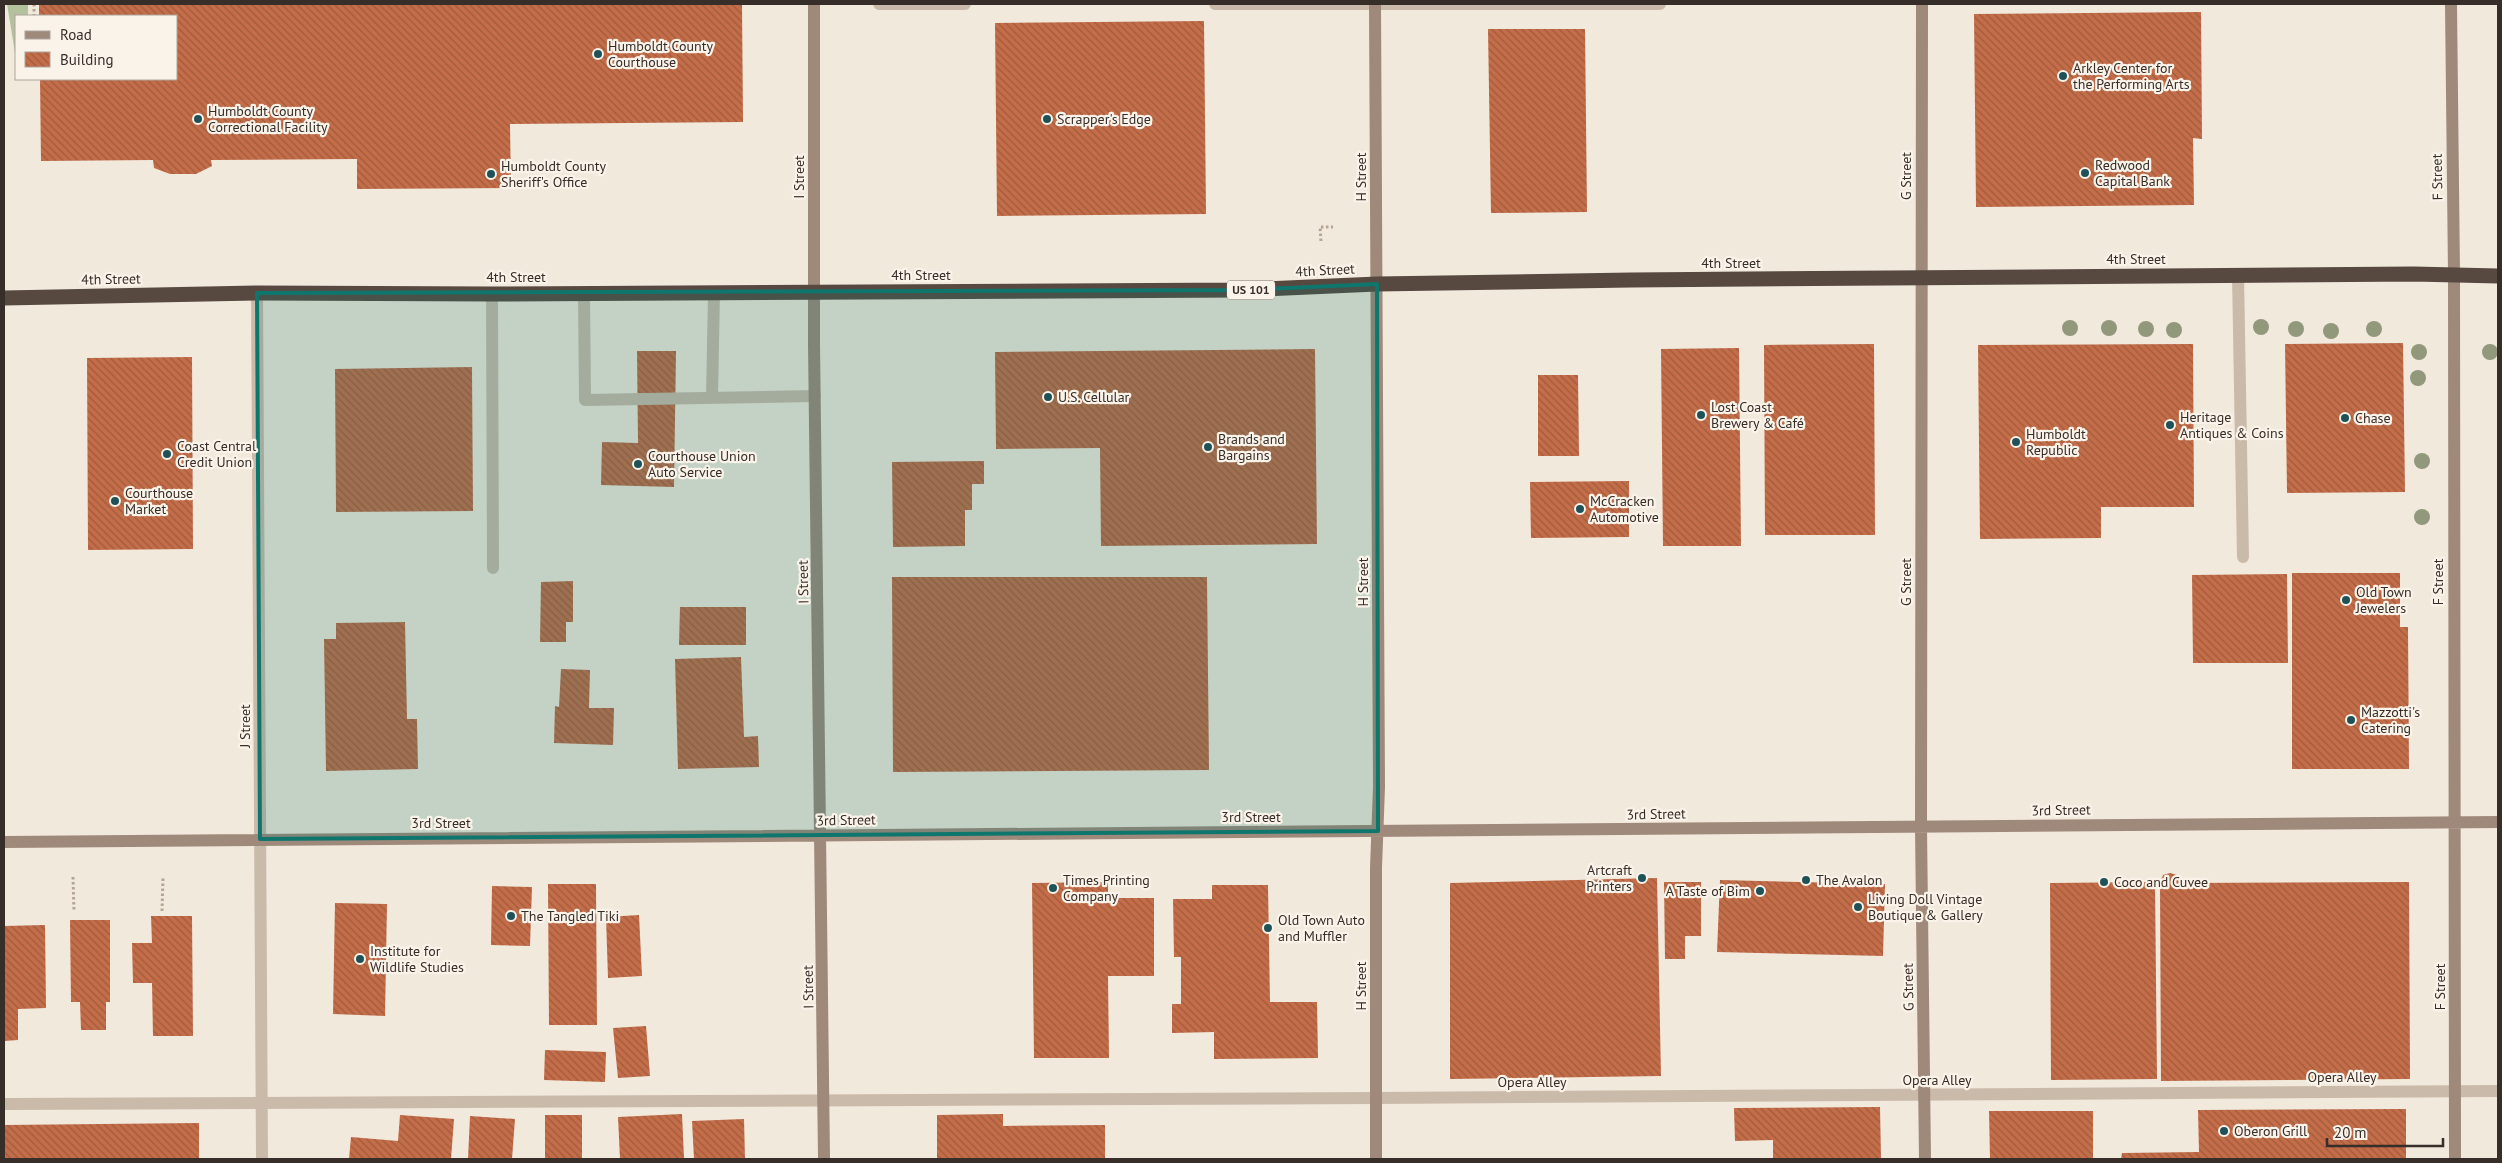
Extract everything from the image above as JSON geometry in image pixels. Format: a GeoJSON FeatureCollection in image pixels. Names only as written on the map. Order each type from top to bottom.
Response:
{"type":"FeatureCollection","features":[{"type":"Feature","properties":{"kind":"highway","name":"4th Street"},"geometry":{"type":"LineString","coordinates":[[4,298],[257,293],[492,294],[1240,290],[1377,284],[1921,277],[2454,274],[2498,276]]}},
{"type":"Feature","properties":{"kind":"street","name":"I Street"},"geometry":{"type":"LineString","coordinates":[[814,4],[814,292],[825,1100],[824,1159]]}},
{"type":"Feature","properties":{"kind":"street"},"geometry":{"type":"LineString","coordinates":[[879,4],[965,4]]}},
{"type":"Feature","properties":{"kind":"street"},"geometry":{"type":"LineString","coordinates":[[1215,4],[1660,4]]}},
{"type":"Feature","properties":{"kind":"street","name":"H Street"},"geometry":{"type":"LineString","coordinates":[[1375,4],[1378,831],[1376,1159]]}},
{"type":"Feature","properties":{"kind":"street","name":"G Street"},"geometry":{"type":"LineString","coordinates":[[1922,4],[1921,828],[1925,1159]]}},
{"type":"Feature","properties":{"kind":"street","name":"F Street"},"geometry":{"type":"LineString","coordinates":[[2451,4],[2454,274],[2456,1159]]}},
{"type":"Feature","properties":{"kind":"street"},"geometry":{"type":"LineString","coordinates":[[2238,275],[2242,557]]}},
{"type":"Feature","properties":{"kind":"street"},"geometry":{"type":"LineString","coordinates":[[712,398],[714,292]]}},
{"type":"Feature","properties":{"kind":"street","name":"J Street"},"geometry":{"type":"LineString","coordinates":[[257,293],[262,1159]]}},
{"type":"Feature","properties":{"kind":"street"},"geometry":{"type":"LineString","coordinates":[[584,293],[585,400],[815,396]]}},
{"type":"Feature","properties":{"kind":"street"},"geometry":{"type":"LineString","coordinates":[[492,294],[493,568]]}},
{"type":"Feature","properties":{"kind":"street","name":"3rd Street"},"geometry":{"type":"LineString","coordinates":[[4,842],[2498,822]]}},
{"type":"Feature","properties":{"kind":"street","name":"Opera Alley"},"geometry":{"type":"LineString","coordinates":[[4,1104],[2498,1091]]}},
{"type":"Feature","properties":{"kind":"path"},"geometry":{"type":"LineString","coordinates":[[1320,240],[1320,227],[1333,227]]}},
{"type":"Feature","properties":{"kind":"path"},"geometry":{"type":"LineString","coordinates":[[73,877],[74,911]]}},
{"type":"Feature","properties":{"kind":"path"},"geometry":{"type":"LineString","coordinates":[[162,911],[163,877]]}},
{"type":"Feature","properties":{"kind":"highlighted area"},"geometry":{"type":"Polygon","coordinates":[[[1377,284],[1378,831],[260,839],[257,293],[1240,290],[1377,284]]]}},
{"type":"Feature","properties":{"kind":"green space"},"geometry":{"type":"Polygon","coordinates":[[[7,4],[28,4],[28,15],[15,15],[15,53],[7,4]]]}},
{"type":"Feature","properties":{"kind":"building"},"geometry":{"type":"Polygon","coordinates":[[[39,4],[742,4],[743,122],[510,124],[511,188],[357,189],[357,159],[211,160],[212,166],[196,174],[170,174],[154,168],[153,160],[41,161],[40,80],[178,80],[178,15],[39,15],[39,4]]]}},
{"type":"Feature","properties":{"kind":"building"},"geometry":{"type":"Polygon","coordinates":[[[2201,12],[2202,139],[2193,138],[2194,205],[1976,207],[1974,14],[2201,12]]]}},
{"type":"Feature","properties":{"kind":"building"},"geometry":{"type":"Polygon","coordinates":[[[1204,21],[1206,214],[997,216],[995,23],[1204,21]]]}},
{"type":"Feature","properties":{"kind":"building"},"geometry":{"type":"Polygon","coordinates":[[[1488,29],[1585,29],[1587,212],[1491,213],[1488,29]]]}},
{"type":"Feature","properties":{"kind":"building","name":"Chase"},"geometry":{"type":"Polygon","coordinates":[[[2403,343],[2405,492],[2287,493],[2285,344],[2403,343]]]}},
{"type":"Feature","properties":{"kind":"building"},"geometry":{"type":"Polygon","coordinates":[[[1874,344],[1875,535],[1765,535],[1764,345],[1874,344]]]}},
{"type":"Feature","properties":{"kind":"building"},"geometry":{"type":"Polygon","coordinates":[[[2193,344],[2194,507],[2101,507],[2101,538],[1980,539],[1978,345],[2193,344]]]}},
{"type":"Feature","properties":{"kind":"building","name":"Lost Coast Brewery & Café"},"geometry":{"type":"Polygon","coordinates":[[[1739,348],[1741,546],[1663,546],[1661,349],[1739,348]]]}},
{"type":"Feature","properties":{"kind":"building","name":"Brands and Bargains"},"geometry":{"type":"Polygon","coordinates":[[[1315,349],[1317,544],[1101,546],[1100,448],[996,449],[995,352],[1315,349]]]}},
{"type":"Feature","properties":{"kind":"building"},"geometry":{"type":"Polygon","coordinates":[[[637,351],[676,351],[674,487],[601,485],[602,442],[638,443],[637,351]]]}},
{"type":"Feature","properties":{"kind":"building"},"geometry":{"type":"Polygon","coordinates":[[[192,357],[193,549],[88,550],[87,358],[192,357]]]}},
{"type":"Feature","properties":{"kind":"building"},"geometry":{"type":"Polygon","coordinates":[[[472,367],[473,511],[336,512],[335,369],[472,367]]]}},
{"type":"Feature","properties":{"kind":"building"},"geometry":{"type":"Polygon","coordinates":[[[1538,375],[1578,375],[1579,456],[1538,456],[1538,375]]]}},
{"type":"Feature","properties":{"kind":"building"},"geometry":{"type":"Polygon","coordinates":[[[984,461],[984,484],[972,484],[972,510],[965,510],[965,546],[893,547],[892,462],[984,461]]]}},
{"type":"Feature","properties":{"kind":"building","name":"McCracken Automotive"},"geometry":{"type":"Polygon","coordinates":[[[1629,481],[1629,537],[1531,538],[1530,482],[1629,481]]]}},
{"type":"Feature","properties":{"kind":"building","name":"Mazzotti's Catering"},"geometry":{"type":"Polygon","coordinates":[[[2292,573],[2400,573],[2400,627],[2408,627],[2409,769],[2292,769],[2292,573]]]}},
{"type":"Feature","properties":{"kind":"building"},"geometry":{"type":"Polygon","coordinates":[[[2287,574],[2288,663],[2193,663],[2192,575],[2287,574]]]}},
{"type":"Feature","properties":{"kind":"building"},"geometry":{"type":"Polygon","coordinates":[[[892,577],[1207,577],[1209,770],[893,772],[892,577]]]}},
{"type":"Feature","properties":{"kind":"building"},"geometry":{"type":"Polygon","coordinates":[[[573,581],[573,622],[566,622],[566,642],[540,642],[541,582],[573,581]]]}},
{"type":"Feature","properties":{"kind":"building"},"geometry":{"type":"Polygon","coordinates":[[[680,607],[746,607],[746,645],[679,645],[680,607]]]}},
{"type":"Feature","properties":{"kind":"building"},"geometry":{"type":"Polygon","coordinates":[[[405,622],[407,719],[417,719],[418,769],[326,771],[324,639],[336,639],[336,623],[405,622]]]}},
{"type":"Feature","properties":{"kind":"building"},"geometry":{"type":"Polygon","coordinates":[[[741,657],[744,737],[758,736],[759,767],[678,769],[675,659],[741,657]]]}},
{"type":"Feature","properties":{"kind":"building"},"geometry":{"type":"Polygon","coordinates":[[[561,669],[590,670],[589,708],[614,708],[613,745],[554,743],[555,706],[559,707],[561,669]]]}},
{"type":"Feature","properties":{"kind":"building"},"geometry":{"type":"Polygon","coordinates":[[[2170,873],[2177,875],[2181,883],[2409,882],[2410,1079],[2161,1081],[2160,883],[2163,875],[2170,873]]]}},
{"type":"Feature","properties":{"kind":"building"},"geometry":{"type":"Polygon","coordinates":[[[1657,878],[1661,1076],[1450,1079],[1450,883],[1657,878]]]}},
{"type":"Feature","properties":{"kind":"building"},"geometry":{"type":"Polygon","coordinates":[[[1720,880],[1885,884],[1883,956],[1717,952],[1720,880]]]}},
{"type":"Feature","properties":{"kind":"building"},"geometry":{"type":"Polygon","coordinates":[[[1108,882],[1108,898],[1154,898],[1154,976],[1108,976],[1109,1058],[1034,1058],[1032,883],[1108,882]]]}},
{"type":"Feature","properties":{"kind":"building"},"geometry":{"type":"Polygon","coordinates":[[[1664,882],[1701,882],[1701,936],[1685,936],[1685,959],[1665,959],[1664,882]]]}},
{"type":"Feature","properties":{"kind":"building"},"geometry":{"type":"Polygon","coordinates":[[[2155,882],[2157,1079],[2051,1080],[2050,883],[2155,882]]]}},
{"type":"Feature","properties":{"kind":"building"},"geometry":{"type":"Polygon","coordinates":[[[548,884],[596,884],[597,1025],[549,1025],[548,884]]]}},
{"type":"Feature","properties":{"kind":"building"},"geometry":{"type":"Polygon","coordinates":[[[1212,885],[1268,885],[1270,1002],[1317,1002],[1318,1058],[1214,1059],[1214,1032],[1172,1033],[1172,1004],[1181,1004],[1181,957],[1174,957],[1173,899],[1212,899],[1212,885]]]}},
{"type":"Feature","properties":{"kind":"building","name":"The Tangled Tiki"},"geometry":{"type":"Polygon","coordinates":[[[492,886],[532,887],[530,946],[491,945],[492,886]]]}},
{"type":"Feature","properties":{"kind":"building","name":"Institute for Wildlife Studies"},"geometry":{"type":"Polygon","coordinates":[[[335,903],[387,904],[385,1016],[333,1014],[335,903]]]}},
{"type":"Feature","properties":{"kind":"building"},"geometry":{"type":"Polygon","coordinates":[[[639,915],[642,976],[608,978],[606,917],[639,915]]]}},
{"type":"Feature","properties":{"kind":"building"},"geometry":{"type":"Polygon","coordinates":[[[151,916],[192,916],[193,1036],[153,1036],[152,983],[133,983],[132,943],[152,943],[151,916]]]}},
{"type":"Feature","properties":{"kind":"building"},"geometry":{"type":"Polygon","coordinates":[[[70,920],[110,920],[110,1002],[106,1002],[106,1030],[81,1030],[80,1002],[71,1002],[70,920]]]}},
{"type":"Feature","properties":{"kind":"building"},"geometry":{"type":"Polygon","coordinates":[[[45,925],[46,1008],[18,1009],[18,1040],[4,1041],[4,926],[45,925]]]}},
{"type":"Feature","properties":{"kind":"building"},"geometry":{"type":"Polygon","coordinates":[[[646,1026],[650,1076],[618,1078],[613,1028],[646,1026]]]}},
{"type":"Feature","properties":{"kind":"building"},"geometry":{"type":"Polygon","coordinates":[[[545,1050],[606,1052],[605,1082],[544,1080],[545,1050]]]}},
{"type":"Feature","properties":{"kind":"building"},"geometry":{"type":"Polygon","coordinates":[[[1880,1107],[1881,1159],[1773,1159],[1773,1140],[1735,1141],[1734,1108],[1880,1107]]]}},
{"type":"Feature","properties":{"kind":"building"},"geometry":{"type":"Polygon","coordinates":[[[2406,1109],[2406,1159],[2121,1159],[2122,1153],[2199,1152],[2198,1110],[2406,1109]]]}},
{"type":"Feature","properties":{"kind":"building"},"geometry":{"type":"Polygon","coordinates":[[[1989,1111],[2093,1111],[2093,1159],[1990,1159],[1989,1111]]]}},
{"type":"Feature","properties":{"kind":"building"},"geometry":{"type":"Polygon","coordinates":[[[682,1114],[684,1158],[620,1159],[618,1117],[682,1114]]]}},
{"type":"Feature","properties":{"kind":"building"},"geometry":{"type":"Polygon","coordinates":[[[1003,1114],[1003,1126],[1105,1125],[1105,1159],[937,1159],[937,1115],[1003,1114]]]}},
{"type":"Feature","properties":{"kind":"building"},"geometry":{"type":"Polygon","coordinates":[[[400,1115],[454,1119],[451,1159],[349,1159],[351,1137],[398,1141],[400,1115]]]}},
{"type":"Feature","properties":{"kind":"building"},"geometry":{"type":"Polygon","coordinates":[[[545,1115],[582,1115],[582,1159],[545,1159],[545,1115]]]}},
{"type":"Feature","properties":{"kind":"building"},"geometry":{"type":"Polygon","coordinates":[[[470,1116],[515,1119],[512,1159],[468,1159],[470,1116]]]}},
{"type":"Feature","properties":{"kind":"building"},"geometry":{"type":"Polygon","coordinates":[[[744,1119],[745,1159],[694,1159],[692,1121],[744,1119]]]}},
{"type":"Feature","properties":{"kind":"building"},"geometry":{"type":"Polygon","coordinates":[[[199,1123],[199,1159],[4,1159],[4,1125],[199,1123]]]}},
{"type":"Feature","properties":{"kind":"place","name":"Humboldt County Courthouse"},"geometry":{"type":"Point","coordinates":[598,54]}},
{"type":"Feature","properties":{"kind":"place","name":"Arkley Center for the Performing Arts"},"geometry":{"type":"Point","coordinates":[2063,76]}},
{"type":"Feature","properties":{"kind":"place","name":"Humboldt County Correctional Facility"},"geometry":{"type":"Point","coordinates":[198,119]}},
{"type":"Feature","properties":{"kind":"place","name":"Scrapper's Edge"},"geometry":{"type":"Point","coordinates":[1047,119]}},
{"type":"Feature","properties":{"kind":"place","name":"Redwood Capital Bank"},"geometry":{"type":"Point","coordinates":[2085,173]}},
{"type":"Feature","properties":{"kind":"place","name":"Humboldt County Sheriff's Office"},"geometry":{"type":"Point","coordinates":[491,174]}},
{"type":"Feature","properties":{"kind":"place","name":"U.S. Cellular"},"geometry":{"type":"Point","coordinates":[1048,397]}},
{"type":"Feature","properties":{"kind":"place","name":"Lost Coast Brewery & Café"},"geometry":{"type":"Point","coordinates":[1701,415]}},
{"type":"Feature","properties":{"kind":"place","name":"Chase"},"geometry":{"type":"Point","coordinates":[2345,418]}},
{"type":"Feature","properties":{"kind":"place","name":"Heritage Antiques & Coins"},"geometry":{"type":"Point","coordinates":[2170,425]}},
{"type":"Feature","properties":{"kind":"place","name":"Humboldt Republic"},"geometry":{"type":"Point","coordinates":[2016,442]}},
{"type":"Feature","properties":{"kind":"place","name":"Brands and Bargains"},"geometry":{"type":"Point","coordinates":[1208,447]}},
{"type":"Feature","properties":{"kind":"place","name":"Coast Central Credit Union"},"geometry":{"type":"Point","coordinates":[167,454]}},
{"type":"Feature","properties":{"kind":"place","name":"Courthouse Union Auto Service"},"geometry":{"type":"Point","coordinates":[638,464]}},
{"type":"Feature","properties":{"kind":"place","name":"Courthouse Market"},"geometry":{"type":"Point","coordinates":[115,501]}},
{"type":"Feature","properties":{"kind":"place","name":"McCracken Automotive"},"geometry":{"type":"Point","coordinates":[1580,509]}},
{"type":"Feature","properties":{"kind":"place","name":"Old Town Jewelers"},"geometry":{"type":"Point","coordinates":[2346,600]}},
{"type":"Feature","properties":{"kind":"place","name":"Mazzotti's Catering"},"geometry":{"type":"Point","coordinates":[2351,720]}},
{"type":"Feature","properties":{"kind":"place","name":"Artcraft Printers"},"geometry":{"type":"Point","coordinates":[1642,878]}},
{"type":"Feature","properties":{"kind":"place","name":"The Avalon"},"geometry":{"type":"Point","coordinates":[1806,880]}},
{"type":"Feature","properties":{"kind":"place","name":"Coco and Cuvee"},"geometry":{"type":"Point","coordinates":[2104,882]}},
{"type":"Feature","properties":{"kind":"place","name":"Times Printing Company"},"geometry":{"type":"Point","coordinates":[1053,888]}},
{"type":"Feature","properties":{"kind":"place","name":"A Taste of Bim"},"geometry":{"type":"Point","coordinates":[1760,891]}},
{"type":"Feature","properties":{"kind":"place","name":"Living Doll Vintage Boutique & Gallery"},"geometry":{"type":"Point","coordinates":[1858,907]}},
{"type":"Feature","properties":{"kind":"place","name":"The Tangled Tiki"},"geometry":{"type":"Point","coordinates":[511,916]}},
{"type":"Feature","properties":{"kind":"place","name":"Old Town Auto and Muffler"},"geometry":{"type":"Point","coordinates":[1268,928]}},
{"type":"Feature","properties":{"kind":"place","name":"Institute for Wildlife Studies"},"geometry":{"type":"Point","coordinates":[360,959]}},
{"type":"Feature","properties":{"kind":"place","name":"Oberon Grill"},"geometry":{"type":"Point","coordinates":[2224,1131]}}]}
